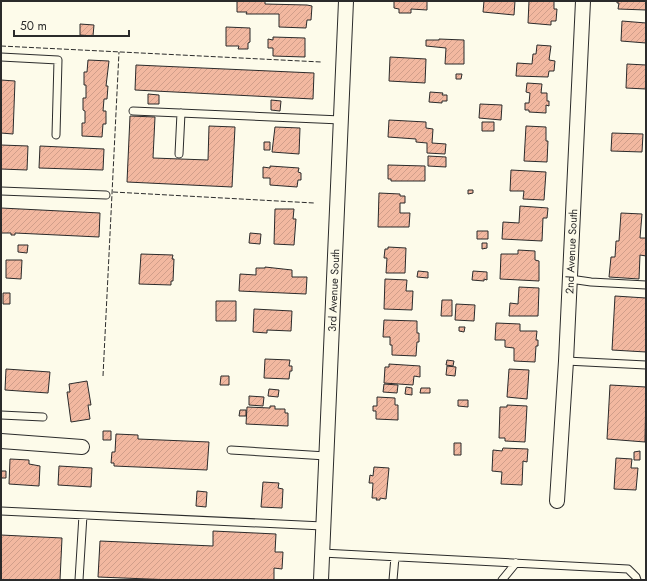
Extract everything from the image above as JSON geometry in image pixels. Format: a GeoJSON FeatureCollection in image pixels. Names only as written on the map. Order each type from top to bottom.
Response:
{"type":"FeatureCollection","features":[{"type":"Feature","properties":{"kind":"street","name":"3rd Avenue South"},"geometry":{"type":"LineString","coordinates":[[321,580],[346,1]]}},
{"type":"Feature","properties":{"kind":"street","name":"2nd Avenue South"},"geometry":{"type":"LineString","coordinates":[[557,501],[566,361],[583,1]]}},
{"type":"Feature","properties":{"kind":"street"},"geometry":{"type":"LineString","coordinates":[[1,441],[82,446]]}},
{"type":"Feature","properties":{"kind":"lane"},"geometry":{"type":"LineString","coordinates":[[1,57],[58,60],[56,135]]}},
{"type":"Feature","properties":{"kind":"lane"},"geometry":{"type":"LineString","coordinates":[[133,111],[341,120]]}},
{"type":"Feature","properties":{"kind":"lane"},"geometry":{"type":"LineString","coordinates":[[179,154],[181,113]]}},
{"type":"Feature","properties":{"kind":"lane"},"geometry":{"type":"LineString","coordinates":[[1,191],[106,194]]}},
{"type":"Feature","properties":{"kind":"lane"},"geometry":{"type":"LineString","coordinates":[[570,279],[646,285]]}},
{"type":"Feature","properties":{"kind":"lane"},"geometry":{"type":"LineString","coordinates":[[566,361],[646,365]]}},
{"type":"Feature","properties":{"kind":"lane"},"geometry":{"type":"LineString","coordinates":[[1,415],[43,417]]}},
{"type":"Feature","properties":{"kind":"lane"},"geometry":{"type":"LineString","coordinates":[[231,450],[326,456]]}},
{"type":"Feature","properties":{"kind":"lane"},"geometry":{"type":"LineString","coordinates":[[1,512],[323,526]]}},
{"type":"Feature","properties":{"kind":"lane"},"geometry":{"type":"LineString","coordinates":[[79,580],[82,515]]}},
{"type":"Feature","properties":{"kind":"lane"},"geometry":{"type":"LineString","coordinates":[[322,553],[628,568],[637,580]]}},
{"type":"Feature","properties":{"kind":"lane"},"geometry":{"type":"LineString","coordinates":[[393,580],[395,557]]}},
{"type":"Feature","properties":{"kind":"lane"},"geometry":{"type":"LineString","coordinates":[[502,580],[516,563]]}},
{"type":"Feature","properties":{"kind":"building"},"geometry":{"type":"Polygon","coordinates":[[[237,1],[265,1],[265,4],[312,6],[311,20],[307,20],[306,28],[279,27],[279,14],[246,14],[247,12],[237,12],[237,1]]]}},
{"type":"Feature","properties":{"kind":"building"},"geometry":{"type":"Polygon","coordinates":[[[394,1],[427,1],[427,10],[411,9],[411,13],[399,13],[399,9],[394,8],[394,1]]]}},
{"type":"Feature","properties":{"kind":"building"},"geometry":{"type":"Polygon","coordinates":[[[484,1],[515,1],[514,15],[483,12],[484,1]]]}},
{"type":"Feature","properties":{"kind":"building"},"geometry":{"type":"Polygon","coordinates":[[[529,1],[554,1],[554,9],[557,9],[556,21],[551,21],[551,25],[528,23],[529,1]]]}},
{"type":"Feature","properties":{"kind":"building"},"geometry":{"type":"Polygon","coordinates":[[[617,1],[646,1],[646,10],[618,9],[619,3],[617,3],[617,1]]]}},
{"type":"Feature","properties":{"kind":"building"},"geometry":{"type":"Polygon","coordinates":[[[622,21],[646,23],[646,43],[621,41],[622,21]]]}},
{"type":"Feature","properties":{"kind":"building"},"geometry":{"type":"Polygon","coordinates":[[[80,24],[94,25],[93,36],[80,35],[80,24]]]}},
{"type":"Feature","properties":{"kind":"building"},"geometry":{"type":"Polygon","coordinates":[[[226,27],[250,28],[250,42],[248,43],[248,49],[238,49],[239,46],[226,46],[226,27]]]}},
{"type":"Feature","properties":{"kind":"building"},"geometry":{"type":"Polygon","coordinates":[[[273,37],[305,38],[305,57],[273,56],[273,48],[268,48],[268,39],[273,40],[273,37]]]}},
{"type":"Feature","properties":{"kind":"building"},"geometry":{"type":"Polygon","coordinates":[[[426,40],[464,40],[464,64],[445,64],[446,48],[426,46],[426,40]]]}},
{"type":"Feature","properties":{"kind":"building"},"geometry":{"type":"Polygon","coordinates":[[[537,45],[551,46],[549,60],[555,61],[554,71],[549,71],[548,77],[516,76],[517,63],[532,64],[533,54],[536,54],[537,45]]]}},
{"type":"Feature","properties":{"kind":"building"},"geometry":{"type":"Polygon","coordinates":[[[390,57],[426,59],[425,83],[389,81],[390,57]]]}},
{"type":"Feature","properties":{"kind":"building"},"geometry":{"type":"Polygon","coordinates":[[[88,60],[109,61],[106,86],[108,86],[107,99],[104,99],[103,111],[106,111],[106,124],[103,124],[102,137],[82,136],[82,123],[85,123],[83,98],[86,98],[84,72],[87,72],[88,60]]]}},
{"type":"Feature","properties":{"kind":"building"},"geometry":{"type":"Polygon","coordinates":[[[627,64],[646,65],[646,89],[626,88],[627,64]]]}},
{"type":"Feature","properties":{"kind":"building"},"geometry":{"type":"Polygon","coordinates":[[[136,65],[314,73],[313,99],[135,90],[136,65]]]}},
{"type":"Feature","properties":{"kind":"building"},"geometry":{"type":"Polygon","coordinates":[[[456,74],[462,74],[461,79],[456,79],[456,74]]]}},
{"type":"Feature","properties":{"kind":"building"},"geometry":{"type":"Polygon","coordinates":[[[1,80],[15,81],[13,134],[1,133],[1,80]]]}},
{"type":"Feature","properties":{"kind":"building"},"geometry":{"type":"Polygon","coordinates":[[[527,83],[542,84],[541,93],[547,93],[547,101],[549,101],[549,106],[546,105],[546,113],[529,112],[529,110],[525,110],[525,103],[529,103],[530,93],[526,92],[527,83]]]}},
{"type":"Feature","properties":{"kind":"building"},"geometry":{"type":"Polygon","coordinates":[[[430,92],[443,93],[442,95],[447,95],[447,101],[442,101],[442,103],[429,102],[430,92]]]}},
{"type":"Feature","properties":{"kind":"building"},"geometry":{"type":"Polygon","coordinates":[[[148,94],[159,95],[159,104],[148,104],[148,94]]]}},
{"type":"Feature","properties":{"kind":"building"},"geometry":{"type":"Polygon","coordinates":[[[271,100],[281,101],[280,111],[271,110],[271,100]]]}},
{"type":"Feature","properties":{"kind":"building"},"geometry":{"type":"Polygon","coordinates":[[[480,104],[502,105],[501,120],[479,118],[480,104]]]}},
{"type":"Feature","properties":{"kind":"building"},"geometry":{"type":"Polygon","coordinates":[[[130,116],[155,117],[153,158],[208,160],[209,126],[235,127],[232,187],[127,182],[130,116]]]}},
{"type":"Feature","properties":{"kind":"building"},"geometry":{"type":"Polygon","coordinates":[[[389,120],[426,122],[426,128],[433,129],[432,143],[446,144],[445,154],[427,153],[427,143],[416,142],[416,139],[388,137],[389,120]]]}},
{"type":"Feature","properties":{"kind":"building"},"geometry":{"type":"Polygon","coordinates":[[[482,122],[494,122],[494,131],[482,131],[482,122]]]}},
{"type":"Feature","properties":{"kind":"building"},"geometry":{"type":"Polygon","coordinates":[[[526,126],[546,127],[546,141],[548,141],[547,162],[524,161],[526,126]]]}},
{"type":"Feature","properties":{"kind":"building"},"geometry":{"type":"Polygon","coordinates":[[[275,127],[300,128],[299,154],[272,152],[275,127]]]}},
{"type":"Feature","properties":{"kind":"building"},"geometry":{"type":"Polygon","coordinates":[[[612,133],[643,134],[642,152],[611,151],[612,133]]]}},
{"type":"Feature","properties":{"kind":"building"},"geometry":{"type":"Polygon","coordinates":[[[264,142],[270,142],[270,150],[264,150],[264,142]]]}},
{"type":"Feature","properties":{"kind":"building"},"geometry":{"type":"Polygon","coordinates":[[[1,145],[28,146],[27,170],[1,169],[1,145]]]}},
{"type":"Feature","properties":{"kind":"building"},"geometry":{"type":"Polygon","coordinates":[[[40,146],[104,149],[103,170],[39,168],[40,146]]]}},
{"type":"Feature","properties":{"kind":"building"},"geometry":{"type":"Polygon","coordinates":[[[428,156],[446,157],[446,167],[428,166],[428,156]]]}},
{"type":"Feature","properties":{"kind":"building"},"geometry":{"type":"Polygon","coordinates":[[[388,165],[425,166],[425,181],[391,181],[391,179],[388,179],[388,165]]]}},
{"type":"Feature","properties":{"kind":"building"},"geometry":{"type":"Polygon","coordinates":[[[270,166],[299,168],[298,172],[301,173],[301,180],[298,180],[297,187],[270,185],[270,178],[263,178],[263,167],[270,168],[270,166]]]}},
{"type":"Feature","properties":{"kind":"building"},"geometry":{"type":"Polygon","coordinates":[[[511,170],[546,172],[544,200],[523,199],[524,191],[510,191],[511,170]]]}},
{"type":"Feature","properties":{"kind":"building"},"geometry":{"type":"Polygon","coordinates":[[[468,190],[473,190],[473,193],[468,194],[468,190]]]}},
{"type":"Feature","properties":{"kind":"building"},"geometry":{"type":"Polygon","coordinates":[[[379,193],[400,194],[400,196],[405,196],[405,203],[400,203],[400,213],[410,213],[409,227],[378,227],[379,193]]]}},
{"type":"Feature","properties":{"kind":"building"},"geometry":{"type":"Polygon","coordinates":[[[520,206],[548,208],[547,218],[543,218],[542,241],[502,239],[503,222],[519,223],[520,206]]]}},
{"type":"Feature","properties":{"kind":"building"},"geometry":{"type":"Polygon","coordinates":[[[1,208],[100,213],[99,237],[15,233],[15,235],[11,235],[11,233],[1,233],[1,208]]]}},
{"type":"Feature","properties":{"kind":"building"},"geometry":{"type":"Polygon","coordinates":[[[275,209],[294,209],[293,219],[296,219],[294,245],[274,244],[275,209]]]}},
{"type":"Feature","properties":{"kind":"building"},"geometry":{"type":"Polygon","coordinates":[[[621,213],[642,214],[640,238],[646,238],[646,256],[640,255],[639,279],[609,277],[611,257],[615,257],[616,241],[619,241],[621,213]]]}},
{"type":"Feature","properties":{"kind":"building"},"geometry":{"type":"Polygon","coordinates":[[[477,231],[488,231],[488,239],[477,239],[477,231]]]}},
{"type":"Feature","properties":{"kind":"building"},"geometry":{"type":"Polygon","coordinates":[[[250,233],[261,234],[260,244],[249,243],[250,233]]]}},
{"type":"Feature","properties":{"kind":"building"},"geometry":{"type":"Polygon","coordinates":[[[482,243],[487,243],[487,248],[482,249],[482,243]]]}},
{"type":"Feature","properties":{"kind":"building"},"geometry":{"type":"Polygon","coordinates":[[[18,245],[28,245],[27,253],[18,252],[18,245]]]}},
{"type":"Feature","properties":{"kind":"building"},"geometry":{"type":"Polygon","coordinates":[[[388,247],[406,248],[405,273],[386,273],[387,258],[384,258],[385,249],[388,249],[388,247]]]}},
{"type":"Feature","properties":{"kind":"building"},"geometry":{"type":"Polygon","coordinates":[[[518,250],[535,251],[535,260],[539,261],[539,281],[500,279],[501,254],[518,254],[518,250]]]}},
{"type":"Feature","properties":{"kind":"building"},"geometry":{"type":"Polygon","coordinates":[[[141,254],[173,255],[173,281],[171,281],[171,285],[139,284],[141,254]]]}},
{"type":"Feature","properties":{"kind":"building"},"geometry":{"type":"Polygon","coordinates":[[[6,260],[22,260],[21,279],[6,278],[6,260]]]}},
{"type":"Feature","properties":{"kind":"building"},"geometry":{"type":"Polygon","coordinates":[[[265,267],[292,270],[292,277],[307,277],[306,294],[239,291],[240,274],[256,275],[256,268],[265,267]]]}},
{"type":"Feature","properties":{"kind":"building"},"geometry":{"type":"Polygon","coordinates":[[[418,271],[428,272],[428,278],[417,277],[418,271]]]}},
{"type":"Feature","properties":{"kind":"building"},"geometry":{"type":"Polygon","coordinates":[[[473,271],[487,272],[487,280],[472,280],[473,271]]]}},
{"type":"Feature","properties":{"kind":"building"},"geometry":{"type":"Polygon","coordinates":[[[385,279],[407,280],[406,291],[413,291],[412,310],[384,309],[385,279]]]}},
{"type":"Feature","properties":{"kind":"building"},"geometry":{"type":"Polygon","coordinates":[[[519,287],[539,288],[538,316],[509,316],[510,303],[518,304],[519,287]]]}},
{"type":"Feature","properties":{"kind":"building"},"geometry":{"type":"Polygon","coordinates":[[[3,293],[10,293],[10,304],[3,304],[3,293]]]}},
{"type":"Feature","properties":{"kind":"building"},"geometry":{"type":"Polygon","coordinates":[[[615,296],[646,298],[646,352],[612,350],[615,296]]]}},
{"type":"Feature","properties":{"kind":"building"},"geometry":{"type":"Polygon","coordinates":[[[442,300],[452,300],[452,316],[441,316],[442,300]]]}},
{"type":"Feature","properties":{"kind":"building"},"geometry":{"type":"Polygon","coordinates":[[[216,301],[236,301],[236,321],[216,321],[216,301]]]}},
{"type":"Feature","properties":{"kind":"building"},"geometry":{"type":"Polygon","coordinates":[[[456,304],[475,305],[474,321],[455,320],[456,304]]]}},
{"type":"Feature","properties":{"kind":"building"},"geometry":{"type":"Polygon","coordinates":[[[254,309],[292,311],[291,331],[267,330],[267,333],[253,332],[254,309]]]}},
{"type":"Feature","properties":{"kind":"building"},"geometry":{"type":"Polygon","coordinates":[[[384,320],[417,321],[419,342],[417,342],[416,356],[392,355],[390,337],[383,337],[384,320]]]}},
{"type":"Feature","properties":{"kind":"building"},"geometry":{"type":"Polygon","coordinates":[[[496,323],[520,324],[520,331],[537,331],[536,340],[538,340],[538,346],[536,346],[535,362],[514,361],[514,348],[505,347],[505,340],[495,340],[496,323]]]}},
{"type":"Feature","properties":{"kind":"building"},"geometry":{"type":"Polygon","coordinates":[[[459,327],[465,327],[464,332],[459,331],[459,327]]]}},
{"type":"Feature","properties":{"kind":"building"},"geometry":{"type":"Polygon","coordinates":[[[265,359],[290,360],[289,366],[292,366],[292,371],[290,371],[289,379],[264,378],[265,359]]]}},
{"type":"Feature","properties":{"kind":"building"},"geometry":{"type":"Polygon","coordinates":[[[447,360],[454,361],[453,366],[446,365],[447,360]]]}},
{"type":"Feature","properties":{"kind":"building"},"geometry":{"type":"Polygon","coordinates":[[[389,364],[420,366],[420,377],[414,376],[413,385],[384,383],[385,367],[389,367],[389,364]]]}},
{"type":"Feature","properties":{"kind":"building"},"geometry":{"type":"Polygon","coordinates":[[[447,366],[456,367],[455,376],[446,375],[447,366]]]}},
{"type":"Feature","properties":{"kind":"building"},"geometry":{"type":"Polygon","coordinates":[[[6,369],[50,372],[48,393],[5,390],[6,369]]]}},
{"type":"Feature","properties":{"kind":"building"},"geometry":{"type":"Polygon","coordinates":[[[509,369],[529,370],[527,399],[507,397],[509,369]]]}},
{"type":"Feature","properties":{"kind":"building"},"geometry":{"type":"Polygon","coordinates":[[[221,376],[229,376],[229,385],[220,385],[221,376]]]}},
{"type":"Feature","properties":{"kind":"building"},"geometry":{"type":"Polygon","coordinates":[[[87,381],[91,405],[88,405],[90,419],[71,422],[67,392],[70,392],[69,384],[87,381]]]}},
{"type":"Feature","properties":{"kind":"building"},"geometry":{"type":"Polygon","coordinates":[[[384,384],[398,385],[397,393],[383,392],[384,384]]]}},
{"type":"Feature","properties":{"kind":"building"},"geometry":{"type":"Polygon","coordinates":[[[610,385],[646,387],[645,442],[607,439],[610,385]]]}},
{"type":"Feature","properties":{"kind":"building"},"geometry":{"type":"Polygon","coordinates":[[[406,387],[412,388],[412,395],[405,394],[406,387]]]}},
{"type":"Feature","properties":{"kind":"building"},"geometry":{"type":"Polygon","coordinates":[[[421,388],[430,388],[430,393],[420,393],[421,388]]]}},
{"type":"Feature","properties":{"kind":"building"},"geometry":{"type":"Polygon","coordinates":[[[269,389],[279,390],[278,397],[268,396],[269,389]]]}},
{"type":"Feature","properties":{"kind":"building"},"geometry":{"type":"Polygon","coordinates":[[[249,396],[264,397],[263,406],[249,405],[249,396]]]}},
{"type":"Feature","properties":{"kind":"building"},"geometry":{"type":"Polygon","coordinates":[[[377,397],[395,398],[395,405],[398,405],[398,420],[376,419],[376,411],[373,411],[373,406],[377,406],[377,397]]]}},
{"type":"Feature","properties":{"kind":"building"},"geometry":{"type":"Polygon","coordinates":[[[458,400],[468,400],[468,407],[458,406],[458,400]]]}},
{"type":"Feature","properties":{"kind":"building"},"geometry":{"type":"Polygon","coordinates":[[[507,405],[527,406],[525,442],[505,441],[505,438],[499,438],[500,407],[507,407],[507,405]]]}},
{"type":"Feature","properties":{"kind":"building"},"geometry":{"type":"Polygon","coordinates":[[[270,406],[275,406],[275,409],[285,409],[285,413],[288,413],[288,426],[246,424],[247,407],[270,408],[270,406]]]}},
{"type":"Feature","properties":{"kind":"building"},"geometry":{"type":"Polygon","coordinates":[[[240,410],[246,410],[246,416],[239,416],[240,410]]]}},
{"type":"Feature","properties":{"kind":"building"},"geometry":{"type":"Polygon","coordinates":[[[103,431],[111,431],[111,440],[103,440],[103,431]]]}},
{"type":"Feature","properties":{"kind":"building"},"geometry":{"type":"Polygon","coordinates":[[[116,434],[138,435],[138,439],[209,442],[207,470],[114,466],[114,463],[111,463],[112,452],[115,452],[116,434]]]}},
{"type":"Feature","properties":{"kind":"building"},"geometry":{"type":"Polygon","coordinates":[[[454,443],[461,443],[461,455],[454,455],[454,443]]]}},
{"type":"Feature","properties":{"kind":"building"},"geometry":{"type":"Polygon","coordinates":[[[503,448],[528,449],[527,462],[523,461],[522,485],[501,484],[502,472],[492,471],[493,450],[502,451],[503,448]]]}},
{"type":"Feature","properties":{"kind":"building"},"geometry":{"type":"Polygon","coordinates":[[[640,451],[640,460],[634,460],[634,452],[640,451]]]}},
{"type":"Feature","properties":{"kind":"building"},"geometry":{"type":"Polygon","coordinates":[[[616,458],[632,459],[631,468],[638,468],[636,490],[614,489],[616,458]]]}},
{"type":"Feature","properties":{"kind":"building"},"geometry":{"type":"Polygon","coordinates":[[[10,459],[29,460],[29,464],[40,466],[39,486],[9,484],[10,459]]]}},
{"type":"Feature","properties":{"kind":"building"},"geometry":{"type":"Polygon","coordinates":[[[59,466],[92,468],[91,487],[58,485],[59,466]]]}},
{"type":"Feature","properties":{"kind":"building"},"geometry":{"type":"Polygon","coordinates":[[[374,467],[389,468],[386,499],[380,498],[380,500],[376,500],[377,498],[372,498],[373,483],[369,483],[370,475],[373,476],[374,467]]]}},
{"type":"Feature","properties":{"kind":"building"},"geometry":{"type":"Polygon","coordinates":[[[1,471],[6,471],[6,478],[1,478],[1,471]]]}},
{"type":"Feature","properties":{"kind":"building"},"geometry":{"type":"Polygon","coordinates":[[[263,482],[279,483],[278,488],[283,489],[282,508],[261,507],[263,482]]]}},
{"type":"Feature","properties":{"kind":"building"},"geometry":{"type":"Polygon","coordinates":[[[197,491],[207,492],[206,507],[196,506],[197,491]]]}},
{"type":"Feature","properties":{"kind":"building"},"geometry":{"type":"Polygon","coordinates":[[[213,531],[276,534],[275,552],[283,552],[282,569],[274,568],[274,580],[173,580],[98,577],[100,541],[213,546],[213,531]]]}},
{"type":"Feature","properties":{"kind":"building"},"geometry":{"type":"Polygon","coordinates":[[[1,535],[62,538],[60,580],[1,580],[1,535]]]}},
{"type":"Feature","properties":{"kind":"fence"},"geometry":{"type":"LineString","coordinates":[[1,46],[321,62]]}},
{"type":"Feature","properties":{"kind":"fence"},"geometry":{"type":"LineString","coordinates":[[103,376],[119,52]]}},
{"type":"Feature","properties":{"kind":"fence"},"geometry":{"type":"LineString","coordinates":[[113,192],[314,203]]}}]}
